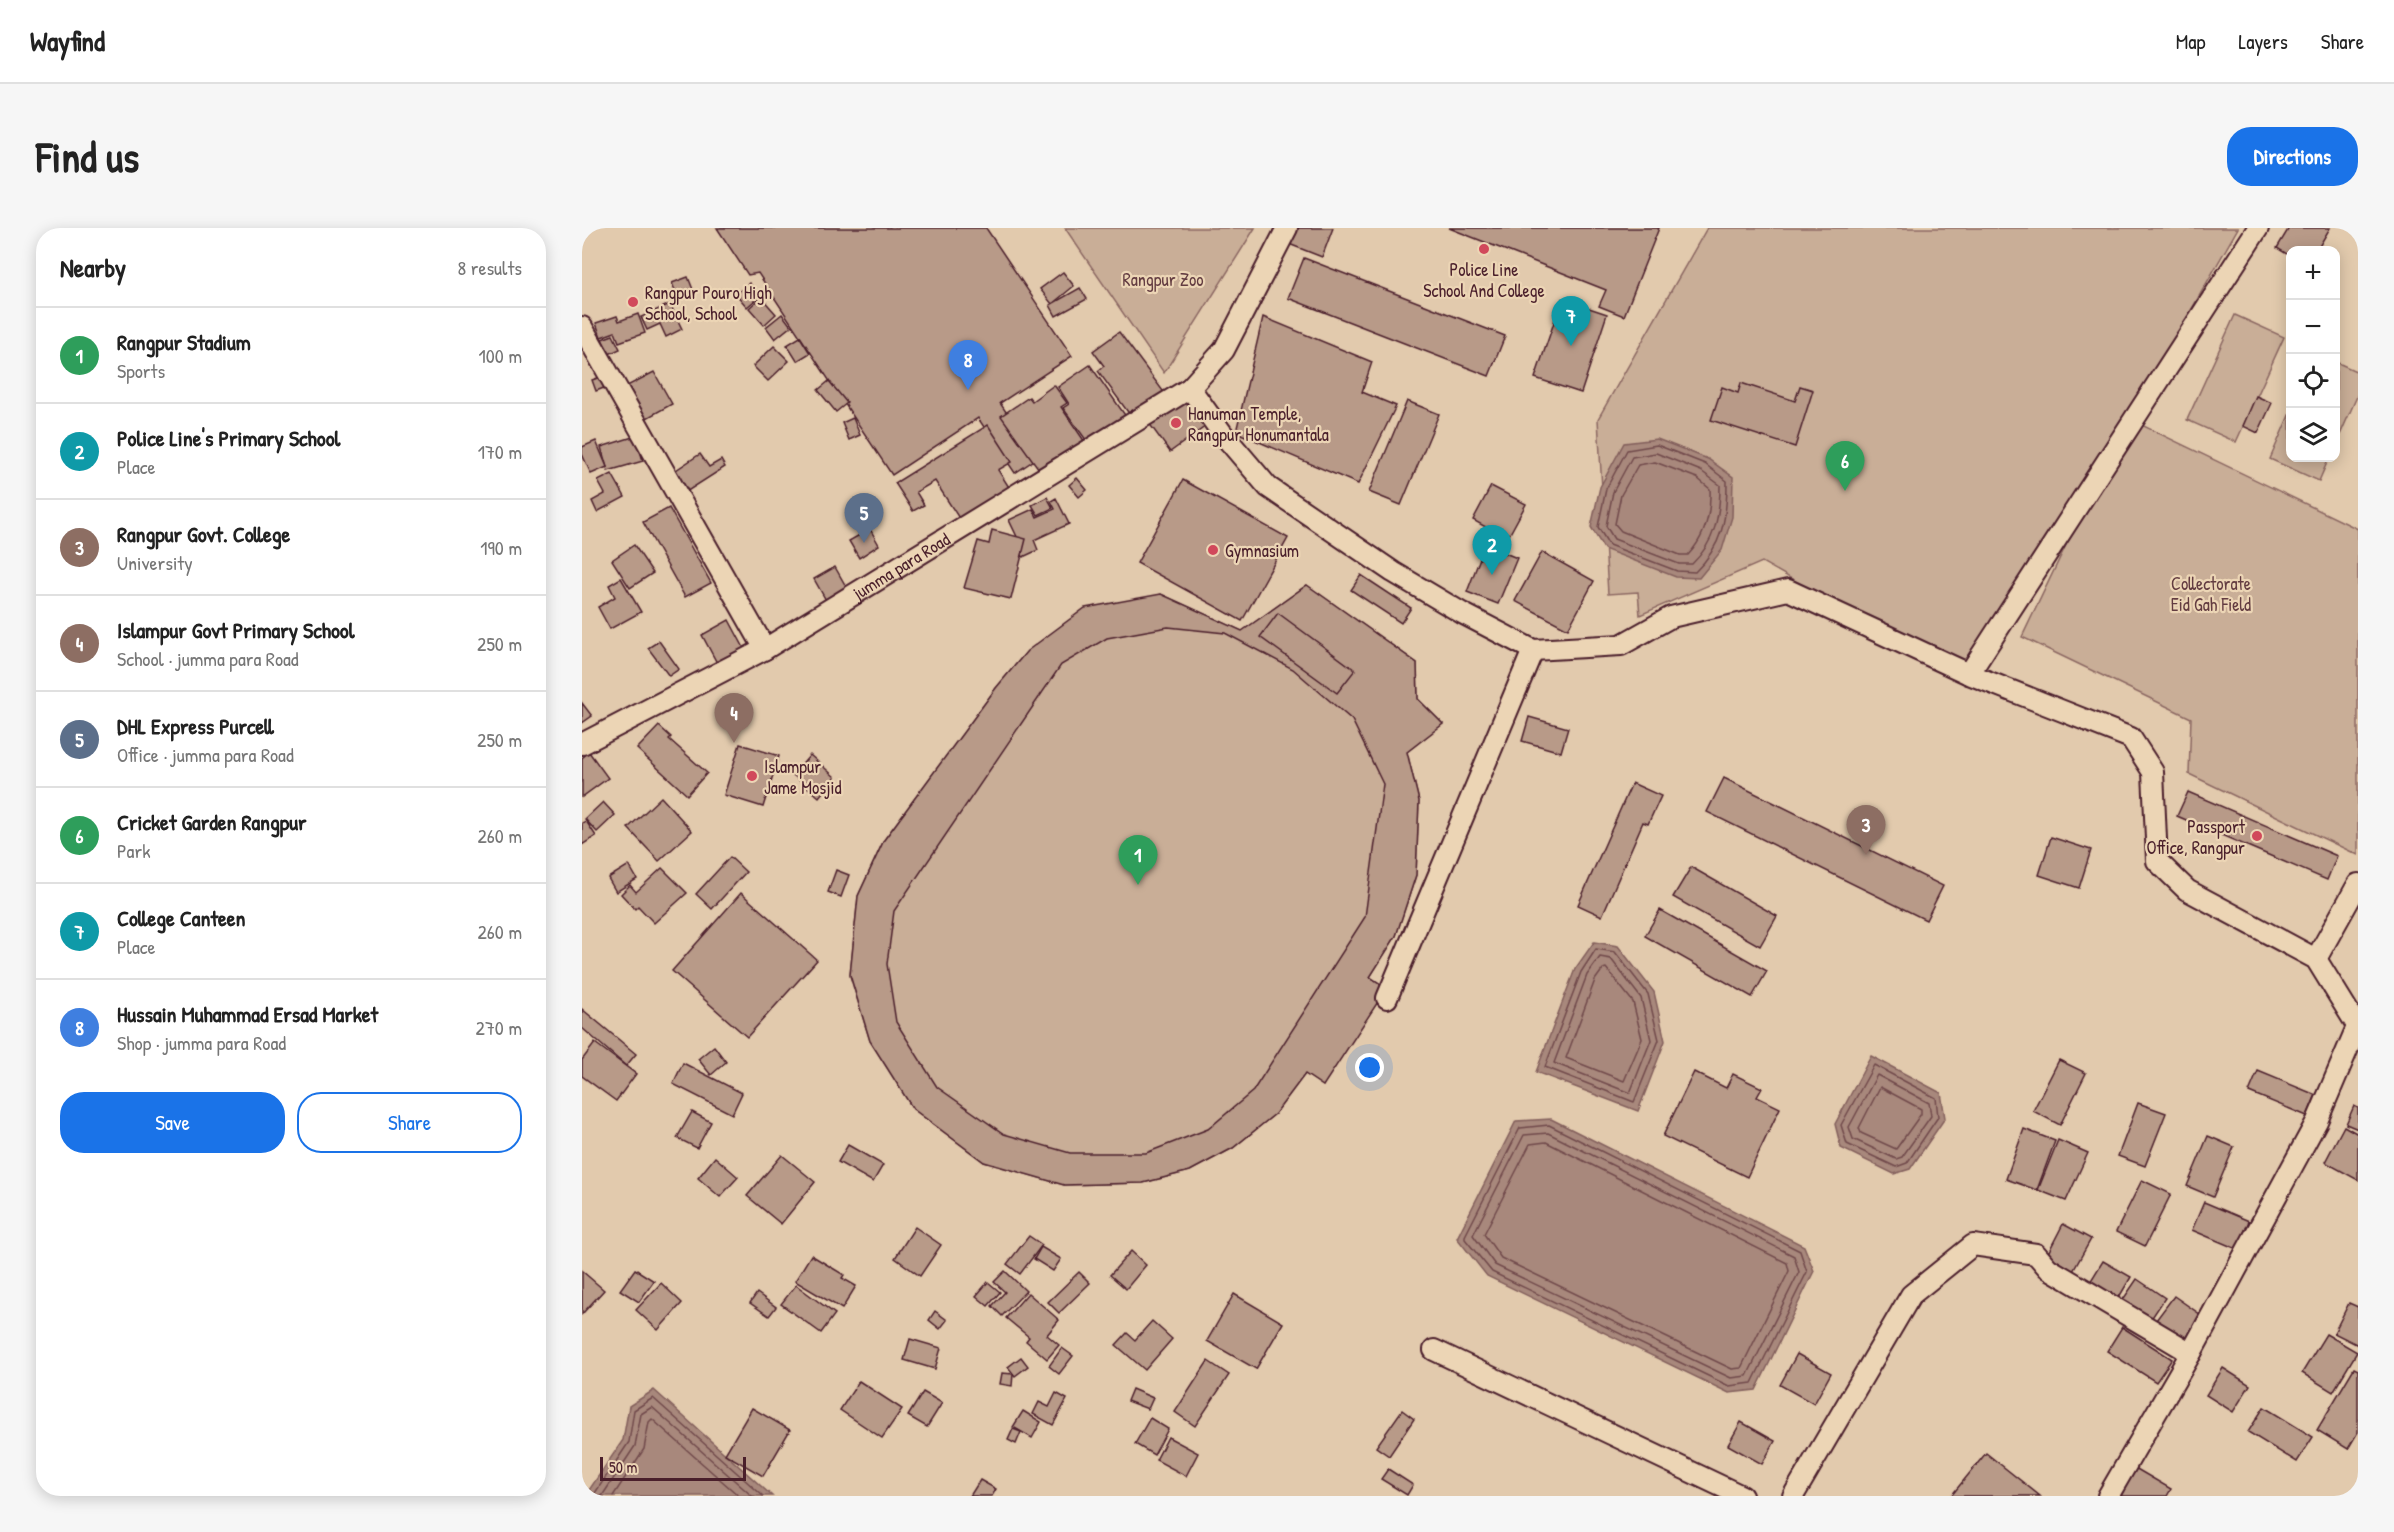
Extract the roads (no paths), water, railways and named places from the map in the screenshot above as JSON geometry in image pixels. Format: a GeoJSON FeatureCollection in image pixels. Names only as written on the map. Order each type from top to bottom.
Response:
{"type":"FeatureCollection","features":[{"type":"Feature","properties":{"kind":"street","name":"jumma para Road"},"geometry":{"type":"LineString","coordinates":[[582,744],[765,649],[1190,388],[1224,350],[1287,228]]}},
{"type":"Feature","properties":{"kind":"street"},"geometry":{"type":"LineString","coordinates":[[1969,674],[2258,228]]}},
{"type":"Feature","properties":{"kind":"street"},"geometry":{"type":"LineString","coordinates":[[582,329],[765,649]]}},
{"type":"Feature","properties":{"kind":"street"},"geometry":{"type":"LineString","coordinates":[[1190,388],[1222,433],[1268,487],[1393,572],[1462,613],[1533,650],[1621,645],[1671,617],[1788,590],[1969,674],[2131,738],[2153,772],[2157,861],[2187,890],[2316,959],[2358,1027],[2317,1121],[2191,1353],[2108,1496]]}},
{"type":"Feature","properties":{"kind":"street"},"geometry":{"type":"LineString","coordinates":[[1387,998],[1533,650]]}},
{"type":"Feature","properties":{"kind":"street"},"geometry":{"type":"LineString","coordinates":[[2316,959],[2358,884]]}},
{"type":"Feature","properties":{"kind":"street"},"geometry":{"type":"LineString","coordinates":[[1793,1496],[1911,1295],[1973,1245],[2036,1254],[2048,1268],[2191,1353]]}},
{"type":"Feature","properties":{"kind":"street"},"geometry":{"type":"LineString","coordinates":[[1434,1350],[1742,1496]]}},
{"type":"Feature","properties":{"kind":"water"},"geometry":{"type":"Polygon","coordinates":[[[1657,439],[1708,459],[1733,477],[1732,517],[1722,550],[1699,578],[1676,577],[1604,549],[1591,527],[1600,487],[1624,443],[1657,439]]]}},
{"type":"Feature","properties":{"kind":"water"},"geometry":{"type":"Polygon","coordinates":[[[1594,942],[1618,946],[1654,992],[1665,1041],[1638,1111],[1536,1072],[1575,969],[1594,942]]]}},
{"type":"Feature","properties":{"kind":"water"},"geometry":{"type":"Polygon","coordinates":[[[1871,1056],[1941,1093],[1945,1118],[1910,1169],[1894,1174],[1841,1148],[1835,1124],[1871,1056]]]}},
{"type":"Feature","properties":{"kind":"water"},"geometry":{"type":"Polygon","coordinates":[[[1551,1119],[1804,1246],[1814,1271],[1756,1390],[1729,1393],[1487,1276],[1457,1238],[1516,1121],[1551,1119]]]}},
{"type":"Feature","properties":{"kind":"water"},"geometry":{"type":"Polygon","coordinates":[[[654,1390],[772,1496],[585,1496],[623,1440],[629,1406],[654,1390]]]}},
{"type":"Feature","properties":{"kind":"place","name":"Police Line School And College"},"geometry":{"type":"Point","coordinates":[1484,249]}},
{"type":"Feature","properties":{"kind":"place","name":"Rangpur Pouro High School, School"},"geometry":{"type":"Point","coordinates":[633,302]}},
{"type":"Feature","properties":{"kind":"place","name":"College Canteen"},"geometry":{"type":"Point","coordinates":[1571,346]}},
{"type":"Feature","properties":{"kind":"place","name":"Hussain Muhammad Ersad Market"},"geometry":{"type":"Point","coordinates":[968,390]}},
{"type":"Feature","properties":{"kind":"place","name":"Hanuman Temple, Rangpur Honumantala"},"geometry":{"type":"Point","coordinates":[1176,423]}},
{"type":"Feature","properties":{"kind":"place","name":"Cricket Garden Rangpur"},"geometry":{"type":"Point","coordinates":[1845,491]}},
{"type":"Feature","properties":{"kind":"place","name":"DHL Express Purcell"},"geometry":{"type":"Point","coordinates":[864,543]}},
{"type":"Feature","properties":{"kind":"place","name":"Gymnasium"},"geometry":{"type":"Point","coordinates":[1213,550]}},
{"type":"Feature","properties":{"kind":"place","name":"Police Line's Primary School"},"geometry":{"type":"Point","coordinates":[1492,575]}},
{"type":"Feature","properties":{"kind":"place","name":"Islampur Govt Primary School"},"geometry":{"type":"Point","coordinates":[734,743]}},
{"type":"Feature","properties":{"kind":"place","name":"Islampur Jame Mosjid"},"geometry":{"type":"Point","coordinates":[752,776]}},
{"type":"Feature","properties":{"kind":"place","name":"Passport Office, Rangpur"},"geometry":{"type":"Point","coordinates":[2257,836]}},
{"type":"Feature","properties":{"kind":"place","name":"Rangpur Govt. College"},"geometry":{"type":"Point","coordinates":[1866,855]}},
{"type":"Feature","properties":{"kind":"place","name":"Rangpur Stadium"},"geometry":{"type":"Point","coordinates":[1138,885]}},
{"type":"Feature","properties":{"kind":"park label","name":"Rangpur Zoo"},"geometry":{"type":"Point","coordinates":[1163,279]}},
{"type":"Feature","properties":{"kind":"park label","name":"Collectorate Eid Gah Field"},"geometry":{"type":"Point","coordinates":[2211,593]}}]}
